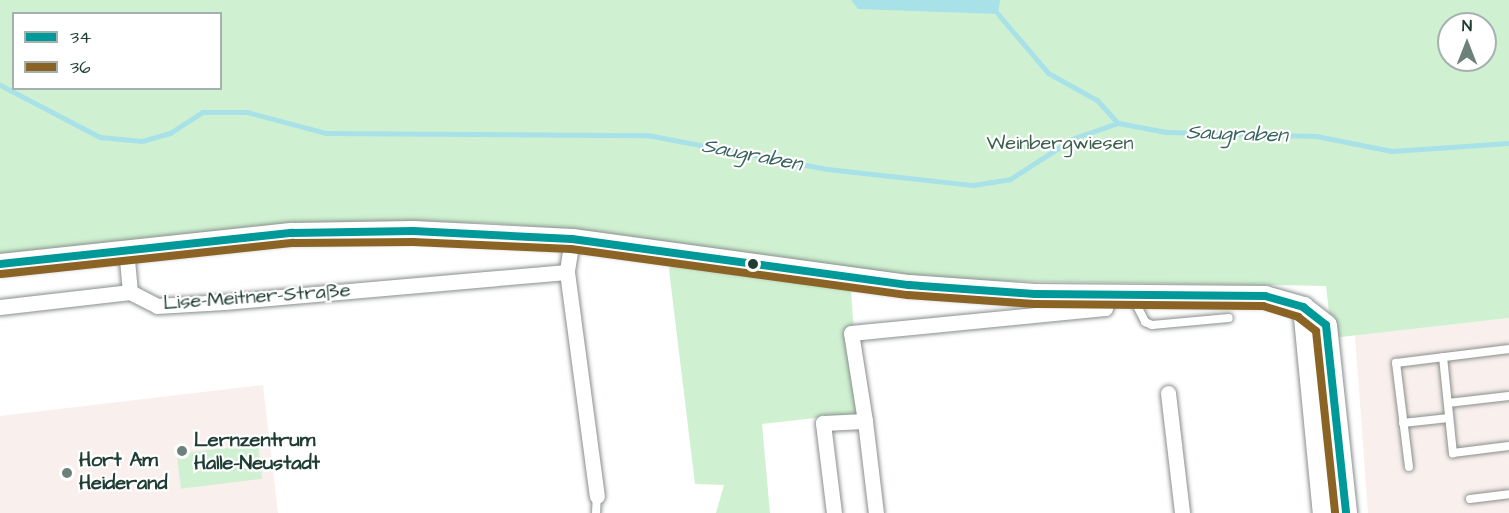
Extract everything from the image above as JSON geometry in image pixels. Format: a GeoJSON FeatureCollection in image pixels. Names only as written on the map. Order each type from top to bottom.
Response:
{"type":"FeatureCollection","features":[{"type":"Feature","properties":{"kind":"street"},"geometry":{"type":"LineString","coordinates":[[0,264],[292,233],[413,231],[572,239],[909,285],[1132,294],[1265,296],[1303,307],[1326,325],[1346,513]]}},
{"type":"Feature","properties":{"kind":"street"},"geometry":{"type":"LineString","coordinates":[[572,239],[567,272],[597,496]]}},
{"type":"Feature","properties":{"kind":"street"},"geometry":{"type":"LineString","coordinates":[[0,307],[130,292],[126,249]]}},
{"type":"Feature","properties":{"kind":"street","name":"Lise-Meitner-Straße"},"geometry":{"type":"LineString","coordinates":[[130,292],[157,306],[567,272]]}},
{"type":"Feature","properties":{"kind":"street"},"geometry":{"type":"LineString","coordinates":[[876,513],[851,333],[1105,308],[1104,293]]}},
{"type":"Feature","properties":{"kind":"street"},"geometry":{"type":"LineString","coordinates":[[1303,307],[1323,513]]}},
{"type":"Feature","properties":{"kind":"street"},"geometry":{"type":"LineString","coordinates":[[1168,393],[1182,513]]}},
{"type":"Feature","properties":{"kind":"street"},"geometry":{"type":"LineString","coordinates":[[834,513],[823,423],[865,421]]}},
{"type":"Feature","properties":{"kind":"lane"},"geometry":{"type":"LineString","coordinates":[[1132,294],[1145,321],[1152,325],[1229,318]]}},
{"type":"Feature","properties":{"kind":"lane"},"geometry":{"type":"LineString","coordinates":[[1409,467],[1396,363],[1509,349]]}},
{"type":"Feature","properties":{"kind":"lane"},"geometry":{"type":"LineString","coordinates":[[1443,357],[1453,453],[1509,446]]}},
{"type":"Feature","properties":{"kind":"lane"},"geometry":{"type":"LineString","coordinates":[[1448,403],[1509,396]]}},
{"type":"Feature","properties":{"kind":"lane"},"geometry":{"type":"LineString","coordinates":[[1403,423],[1449,418]]}},
{"type":"Feature","properties":{"kind":"lane"},"geometry":{"type":"LineString","coordinates":[[1470,499],[1509,494]]}},
{"type":"Feature","properties":{"kind":"lane"},"geometry":{"type":"LineString","coordinates":[[596,513],[597,496]]}},
{"type":"Feature","properties":{"kind":"shaded area"},"geometry":{"type":"Polygon","coordinates":[[[1509,318],[1509,513],[1368,513],[1355,335],[1509,318]]]}},
{"type":"Feature","properties":{"kind":"shaded area","name":"Lernzentrum Halle-Neustadt"},"geometry":{"type":"Polygon","coordinates":[[[263,385],[278,513],[0,513],[0,416],[263,385]]]}},
{"type":"Feature","properties":{"kind":"green space","name":"Weinbergwiesen"},"geometry":{"type":"Polygon","coordinates":[[[0,0],[1509,0],[1509,318],[1332,338],[1326,286],[943,280],[590,231],[488,223],[386,222],[0,257],[0,0]]]}},
{"type":"Feature","properties":{"kind":"green space"},"geometry":{"type":"Polygon","coordinates":[[[673,257],[850,278],[860,413],[762,424],[770,513],[716,513],[724,485],[695,484],[669,270],[673,257]]]}},
{"type":"Feature","properties":{"kind":"green space"},"geometry":{"type":"Polygon","coordinates":[[[258,444],[262,479],[181,489],[177,454],[258,444]]]}},
{"type":"Feature","properties":{"kind":"water"},"geometry":{"type":"Polygon","coordinates":[[[851,0],[1000,0],[998,14],[858,9],[851,0]]]}},
{"type":"Feature","properties":{"kind":"waterway"},"geometry":{"type":"LineString","coordinates":[[998,14],[1048,73],[1097,100],[1118,123]]}},
{"type":"Feature","properties":{"kind":"waterway","name":"Saugraben"},"geometry":{"type":"LineString","coordinates":[[0,85],[100,137],[142,141],[170,133],[202,112],[247,112],[326,133],[647,135],[827,169],[973,185],[1010,179],[1074,138],[1118,123],[1166,132],[1316,136],[1392,151],[1509,143]]}},
{"type":"Feature","properties":{"kind":"transit line","name":"34"},"geometry":{"type":"LineString","coordinates":[[0,264],[292,233],[413,231],[572,239],[909,285],[1035,294],[1265,296],[1303,307],[1326,325],[1346,513]]}},
{"type":"Feature","properties":{"kind":"transit line","name":"36"},"geometry":{"type":"LineString","coordinates":[[1,274],[293,243],[413,242],[571,249],[908,295],[1035,304],[1263,306],[1298,317],[1316,331],[1335,513]]}},
{"type":"Feature","properties":{"kind":"place","name":"Lernzentrum Halle-Neustadt"},"geometry":{"type":"Point","coordinates":[182,451]}},
{"type":"Feature","properties":{"kind":"place","name":"Hort Am Heiderand"},"geometry":{"type":"Point","coordinates":[67,473]}}]}
